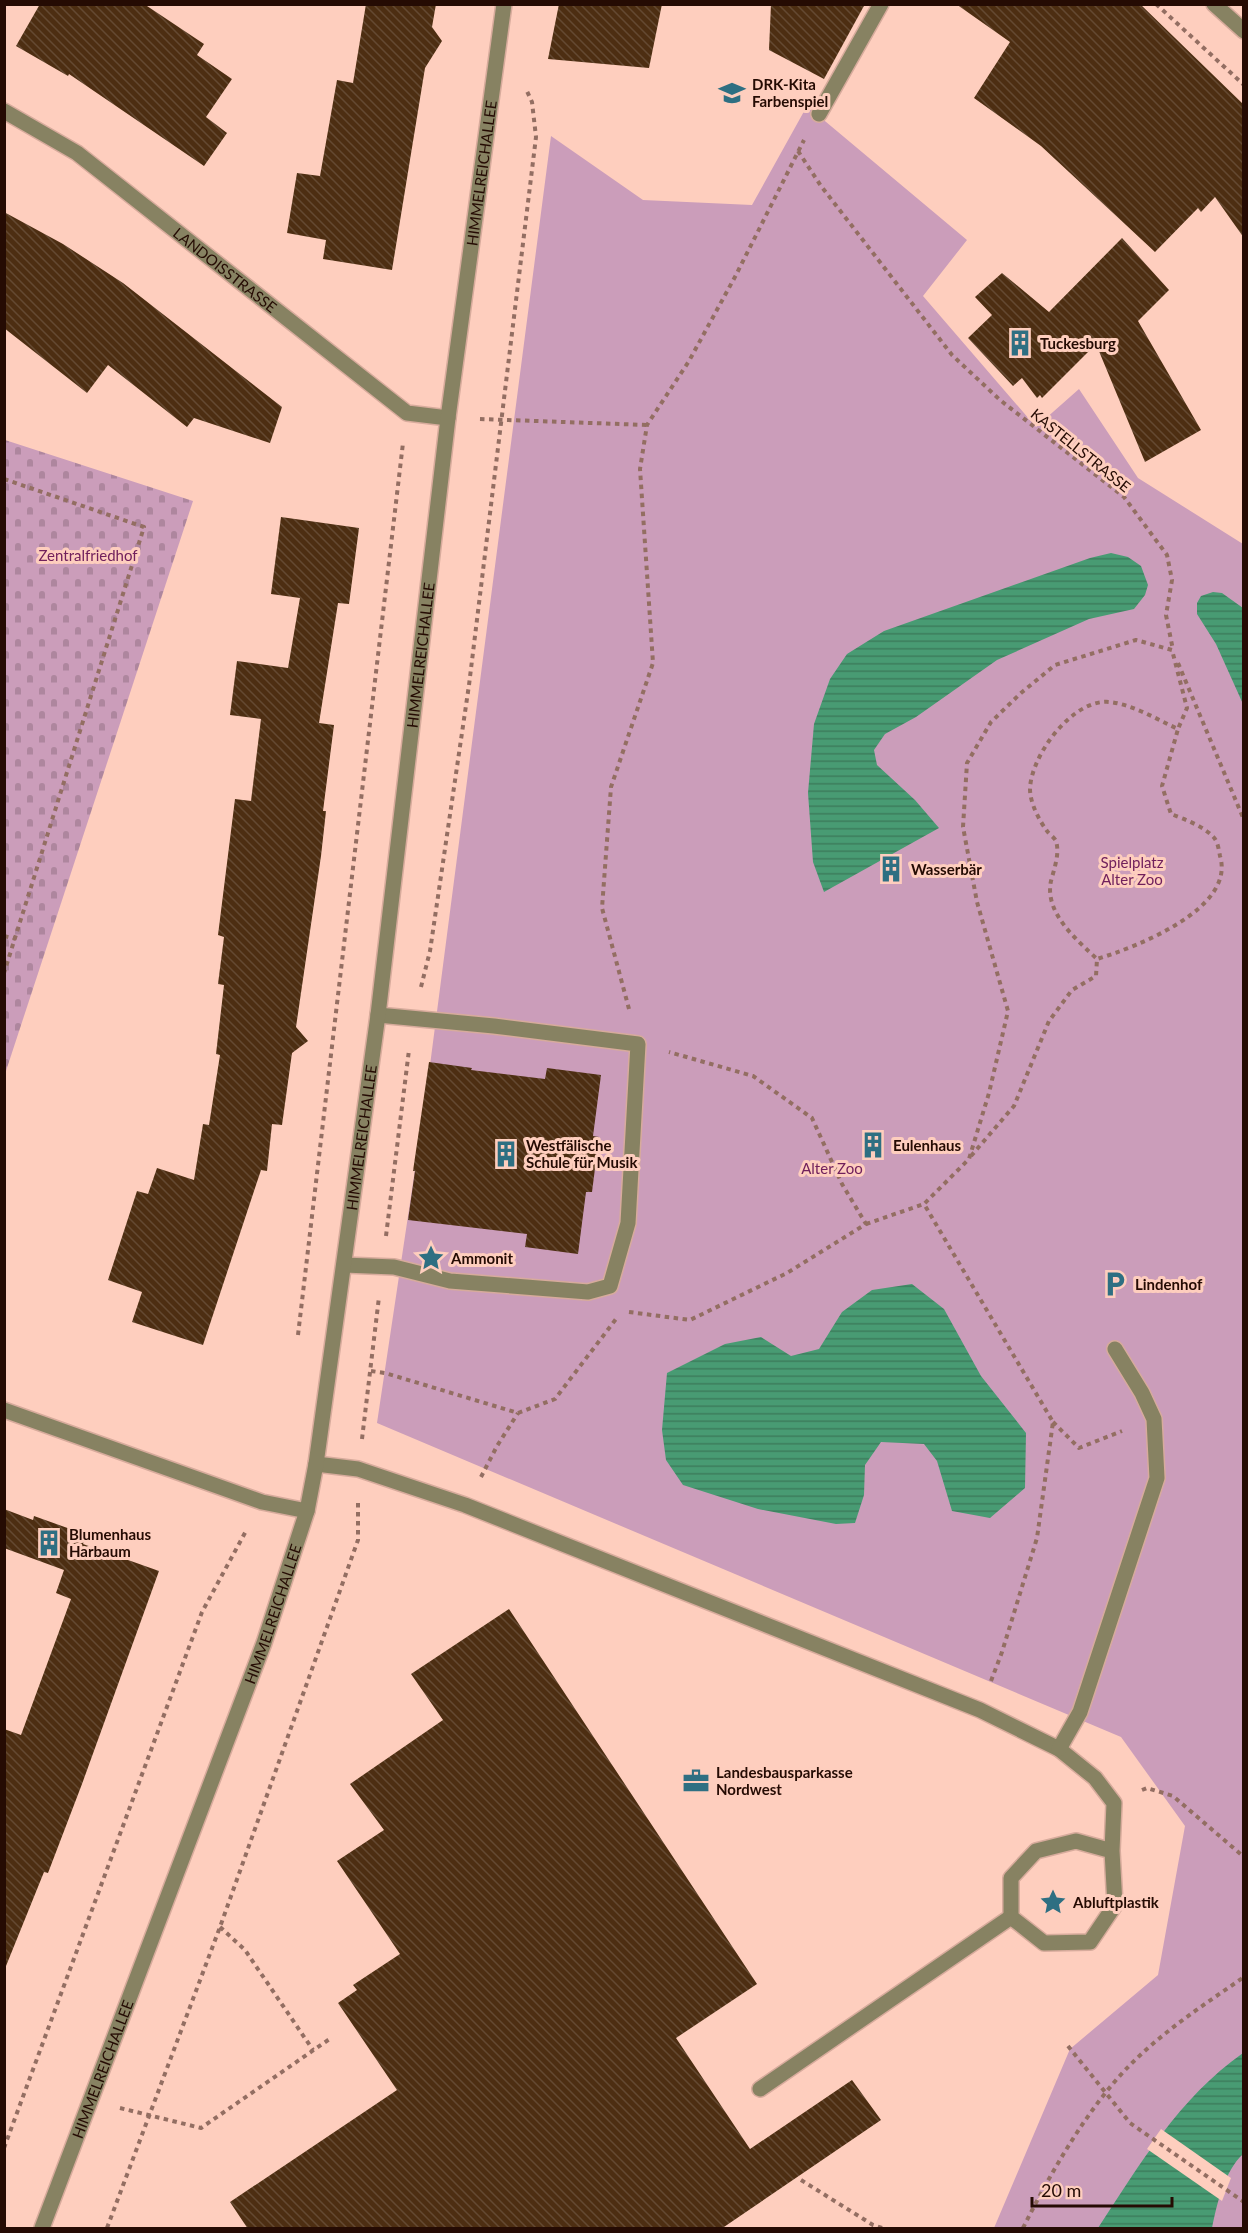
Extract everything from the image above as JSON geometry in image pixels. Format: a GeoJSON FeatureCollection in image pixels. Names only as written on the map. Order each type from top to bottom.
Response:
{"type":"FeatureCollection","features":[{"type":"Feature","properties":{"kind":"street","name":"HIMMELREICHALLEE"},"geometry":{"type":"LineString","coordinates":[[42,2229],[264,1643],[308,1511],[378,1015],[448,418],[504,4]]}},
{"type":"Feature","properties":{"kind":"street"},"geometry":{"type":"LineString","coordinates":[[819,114],[881,4]]}},
{"type":"Feature","properties":{"kind":"street"},"geometry":{"type":"LineString","coordinates":[[1214,4],[1244,31]]}},
{"type":"Feature","properties":{"kind":"street","name":"LANDOISSTRASSE"},"geometry":{"type":"LineString","coordinates":[[4,111],[77,153],[407,413]]}},
{"type":"Feature","properties":{"kind":"street"},"geometry":{"type":"LineString","coordinates":[[407,413],[448,418]]}},
{"type":"Feature","properties":{"kind":"street"},"geometry":{"type":"LineString","coordinates":[[344,1265],[394,1267],[450,1281],[588,1292],[610,1286],[628,1223],[638,1044],[378,1015]]}},
{"type":"Feature","properties":{"kind":"street"},"geometry":{"type":"LineString","coordinates":[[1059,1749],[1080,1712],[1157,1478],[1154,1419],[1142,1393],[1115,1349]]}},
{"type":"Feature","properties":{"kind":"street"},"geometry":{"type":"LineString","coordinates":[[4,1410],[262,1502],[308,1511]]}},
{"type":"Feature","properties":{"kind":"street"},"geometry":{"type":"LineString","coordinates":[[316,1464],[358,1469],[465,1505],[980,1710],[1059,1749],[1095,1779],[1114,1803],[1112,1851],[1115,1905],[1090,1942],[1044,1943],[1011,1917]]}},
{"type":"Feature","properties":{"kind":"street"},"geometry":{"type":"LineString","coordinates":[[1011,1917],[1011,1878],[1036,1851],[1076,1841],[1112,1851]]}},
{"type":"Feature","properties":{"kind":"street"},"geometry":{"type":"LineString","coordinates":[[760,2089],[1011,1917]]}},
{"type":"Feature","properties":{"kind":"path"},"geometry":{"type":"LineString","coordinates":[[1156,4],[1244,85]]}},
{"type":"Feature","properties":{"kind":"path"},"geometry":{"type":"LineString","coordinates":[[107,2229],[220,1927],[358,1540],[358,1469],[413,1018],[432,939],[469,685],[536,137],[532,102],[523,82]]}},
{"type":"Feature","properties":{"kind":"path"},"geometry":{"type":"LineString","coordinates":[[819,114],[689,361],[647,425],[640,469],[653,663],[611,787],[602,908],[638,1044],[753,1076],[812,1118],[842,1184],[866,1224]]}},
{"type":"Feature","properties":{"kind":"path","name":"KASTELLSTRASSE"},"geometry":{"type":"LineString","coordinates":[[798,151],[821,186],[952,355],[1000,400],[1124,497],[1167,555],[1172,580],[1166,615],[1172,650],[1244,820]]}},
{"type":"Feature","properties":{"kind":"path"},"geometry":{"type":"LineString","coordinates":[[298,1338],[407,413]]}},
{"type":"Feature","properties":{"kind":"path"},"geometry":{"type":"LineString","coordinates":[[503,420],[647,425]]}},
{"type":"Feature","properties":{"kind":"path"},"geometry":{"type":"LineString","coordinates":[[4,480],[144,527],[4,974]]}},
{"type":"Feature","properties":{"kind":"path"},"geometry":{"type":"LineString","coordinates":[[969,1159],[989,1093],[1008,1011],[977,902],[963,827],[967,763],[991,722],[1055,665],[1136,640],[1172,650],[1187,708],[1178,729],[1162,786],[1171,813],[1191,821],[1215,839],[1224,867],[1216,890],[1198,911],[1152,937],[1115,954],[1097,959]]}},
{"type":"Feature","properties":{"kind":"path"},"geometry":{"type":"LineString","coordinates":[[1097,959],[1071,935],[1049,895],[1057,861],[1056,841],[1046,830],[1034,807],[1030,789],[1038,761],[1048,741],[1070,717],[1087,706],[1107,702],[1129,706],[1178,729]]}},
{"type":"Feature","properties":{"kind":"path"},"geometry":{"type":"LineString","coordinates":[[4,936],[16,939]]}},
{"type":"Feature","properties":{"kind":"path"},"geometry":{"type":"LineString","coordinates":[[484,1470],[496,1446],[518,1413],[555,1399],[622,1311],[690,1320],[787,1273],[866,1224],[924,1204],[969,1159],[1014,1106],[1049,1021],[1072,990],[1096,976],[1097,959]]}},
{"type":"Feature","properties":{"kind":"path"},"geometry":{"type":"LineString","coordinates":[[924,1204],[1053,1422],[1079,1448],[1154,1419]]}},
{"type":"Feature","properties":{"kind":"path"},"geometry":{"type":"LineString","coordinates":[[371,1371],[385,1373],[518,1413]]}},
{"type":"Feature","properties":{"kind":"path"},"geometry":{"type":"LineString","coordinates":[[980,1710],[1002,1652],[1037,1538],[1053,1422]]}},
{"type":"Feature","properties":{"kind":"path"},"geometry":{"type":"LineString","coordinates":[[4,2148],[202,1612],[262,1502]]}},
{"type":"Feature","properties":{"kind":"path"},"geometry":{"type":"LineString","coordinates":[[1114,1803],[1147,1788],[1173,1796],[1244,1857]]}},
{"type":"Feature","properties":{"kind":"path"},"geometry":{"type":"LineString","coordinates":[[220,1927],[245,1950],[313,2050]]}},
{"type":"Feature","properties":{"kind":"path"},"geometry":{"type":"LineString","coordinates":[[1023,2229],[1039,2198],[1106,2093],[1147,2048],[1184,2018],[1244,1977]]}},
{"type":"Feature","properties":{"kind":"path"},"geometry":{"type":"LineString","coordinates":[[90,2100],[201,2128],[331,2038]]}},
{"type":"Feature","properties":{"kind":"path"},"geometry":{"type":"LineString","coordinates":[[1068,2046],[1130,2123],[1244,2202]]}},
{"type":"Feature","properties":{"kind":"path"},"geometry":{"type":"LineString","coordinates":[[801,2180],[882,2229]]}},
{"type":"Feature","properties":{"kind":"green space","name":"Alter Zoo"},"geometry":{"type":"Polygon","coordinates":[[[807,106],[967,240],[923,296],[1036,427],[1079,389],[1138,478],[1243,544],[1243,2228],[994,2228],[1070,2049],[1158,1975],[1185,1826],[1121,1737],[377,1423],[426,1096],[551,136],[643,200],[752,205],[807,106]]]}},
{"type":"Feature","properties":{"kind":"green space","name":"Zentralfriedhof"},"geometry":{"type":"Polygon","coordinates":[[[4,440],[193,501],[5,1074],[4,440]]]}},
{"type":"Feature","properties":{"kind":"shaded area"},"geometry":{"type":"Polygon","coordinates":[[[1111,553],[1128,557],[1141,566],[1148,585],[1145,595],[1134,609],[1089,619],[997,660],[916,717],[885,734],[874,750],[877,765],[915,800],[939,828],[824,892],[813,862],[808,793],[814,724],[830,679],[847,654],[884,631],[1090,558],[1111,553]]]}},
{"type":"Feature","properties":{"kind":"shaded area"},"geometry":{"type":"Polygon","coordinates":[[[1213,592],[1222,593],[1243,608],[1243,704],[1216,644],[1197,614],[1197,603],[1201,596],[1213,592]]]}},
{"type":"Feature","properties":{"kind":"shaded area"},"geometry":{"type":"Polygon","coordinates":[[[912,1284],[944,1309],[981,1376],[1026,1433],[1025,1488],[990,1518],[952,1511],[937,1461],[924,1444],[881,1442],[865,1465],[864,1495],[855,1523],[836,1524],[758,1509],[683,1485],[666,1460],[662,1430],[667,1373],[725,1344],[761,1337],[791,1356],[819,1349],[842,1312],[872,1290],[912,1284]]]}},
{"type":"Feature","properties":{"kind":"shaded area"},"geometry":{"type":"Polygon","coordinates":[[[1243,2053],[1243,2154],[1236,2161],[1226,2179],[1212,2228],[1098,2228],[1145,2156],[1180,2111],[1199,2090],[1243,2053]]]}},
{"type":"Feature","properties":{"kind":"pier"},"geometry":{"type":"Polygon","coordinates":[[[1161,2129],[1231,2178],[1222,2201],[1147,2149],[1161,2129]]]}},
{"type":"Feature","properties":{"kind":"building"},"geometry":{"type":"Polygon","coordinates":[[[40,4],[144,4],[204,44],[197,55],[232,79],[206,117],[227,133],[204,166],[69,74],[68,76],[16,46],[40,4]]]}},
{"type":"Feature","properties":{"kind":"building"},"geometry":{"type":"Polygon","coordinates":[[[366,4],[436,4],[432,27],[442,41],[425,68],[392,270],[323,259],[326,240],[287,233],[297,173],[320,176],[337,80],[353,83],[366,4]]]}},
{"type":"Feature","properties":{"kind":"building"},"geometry":{"type":"Polygon","coordinates":[[[559,4],[662,4],[649,68],[548,59],[559,4]]]}},
{"type":"Feature","properties":{"kind":"building"},"geometry":{"type":"Polygon","coordinates":[[[771,4],[865,4],[824,79],[769,50],[771,4]]]}},
{"type":"Feature","properties":{"kind":"building"},"geometry":{"type":"Polygon","coordinates":[[[956,4],[1140,4],[1244,105],[1244,238],[1215,197],[1201,212],[1198,208],[1155,252],[1041,146],[974,98],[1010,42],[956,4]]]}},
{"type":"Feature","properties":{"kind":"building"},"geometry":{"type":"Polygon","coordinates":[[[4,212],[63,244],[123,283],[282,407],[270,443],[194,418],[187,427],[108,365],[87,393],[4,328],[4,212]]]}},
{"type":"Feature","properties":{"kind":"building"},"geometry":{"type":"Polygon","coordinates":[[[1122,238],[1169,290],[1138,321],[1201,430],[1145,462],[1096,344],[1042,398],[1040,395],[1037,398],[1022,378],[1013,386],[968,338],[992,315],[975,297],[1002,273],[1049,312],[1122,238]]]}},
{"type":"Feature","properties":{"kind":"building"},"geometry":{"type":"Polygon","coordinates":[[[281,517],[359,528],[349,604],[338,603],[319,723],[334,725],[323,811],[326,811],[321,856],[296,1027],[308,1041],[292,1053],[282,1125],[272,1124],[267,1171],[261,1170],[203,1345],[132,1322],[142,1292],[108,1280],[137,1191],[148,1194],[157,1168],[194,1180],[203,1124],[209,1125],[220,1055],[216,1054],[224,985],[218,984],[224,937],[218,935],[235,799],[251,801],[261,719],[230,715],[237,661],[288,668],[300,598],[271,594],[281,517]]]}},
{"type":"Feature","properties":{"kind":"building","name":"Westfälische Schule für Musik"},"geometry":{"type":"Polygon","coordinates":[[[429,1062],[472,1068],[471,1070],[545,1079],[547,1068],[601,1075],[593,1136],[599,1137],[592,1192],[586,1192],[578,1254],[525,1247],[527,1234],[408,1220],[429,1062]]]}},
{"type":"Feature","properties":{"kind":"building"},"geometry":{"type":"Polygon","coordinates":[[[4,1509],[33,1520],[34,1516],[87,1535],[83,1544],[159,1571],[48,1873],[44,1872],[6,1966],[4,1966],[4,1729],[21,1735],[71,1599],[56,1593],[64,1570],[4,1548],[4,1509]]]}},
{"type":"Feature","properties":{"kind":"building"},"geometry":{"type":"Polygon","coordinates":[[[509,1609],[757,1984],[676,2038],[750,2149],[852,2080],[881,2120],[721,2229],[248,2229],[230,2202],[397,2090],[338,2003],[357,1990],[353,1985],[400,1954],[337,1861],[384,1830],[350,1784],[443,1720],[411,1674],[509,1609]]]}},
{"type":"Feature","properties":{"kind":"place","name":"DRK-Kita Farbenspiel"},"geometry":{"type":"Point","coordinates":[732,93]}},
{"type":"Feature","properties":{"kind":"place","name":"Tuckesburg"},"geometry":{"type":"Point","coordinates":[1020,343]}},
{"type":"Feature","properties":{"kind":"place","name":"Wasserbär"},"geometry":{"type":"Point","coordinates":[891,869]}},
{"type":"Feature","properties":{"kind":"place","name":"Eulenhaus"},"geometry":{"type":"Point","coordinates":[873,1145]}},
{"type":"Feature","properties":{"kind":"place","name":"Westfälische Schule für Musik"},"geometry":{"type":"Point","coordinates":[506,1154]}},
{"type":"Feature","properties":{"kind":"place","name":"Ammonit"},"geometry":{"type":"Point","coordinates":[431,1258]}},
{"type":"Feature","properties":{"kind":"place","name":"Lindenhof"},"geometry":{"type":"Point","coordinates":[1115,1284]}},
{"type":"Feature","properties":{"kind":"place","name":"Blumenhaus Harbaum"},"geometry":{"type":"Point","coordinates":[49,1543]}},
{"type":"Feature","properties":{"kind":"place","name":"Landesbausparkasse Nordwest"},"geometry":{"type":"Point","coordinates":[696,1781]}},
{"type":"Feature","properties":{"kind":"place","name":"Abluftplastik"},"geometry":{"type":"Point","coordinates":[1053,1902]}},
{"type":"Feature","properties":{"kind":"park label","name":"Spielplatz Alter Zoo"},"geometry":{"type":"Point","coordinates":[1132,870]}}]}
